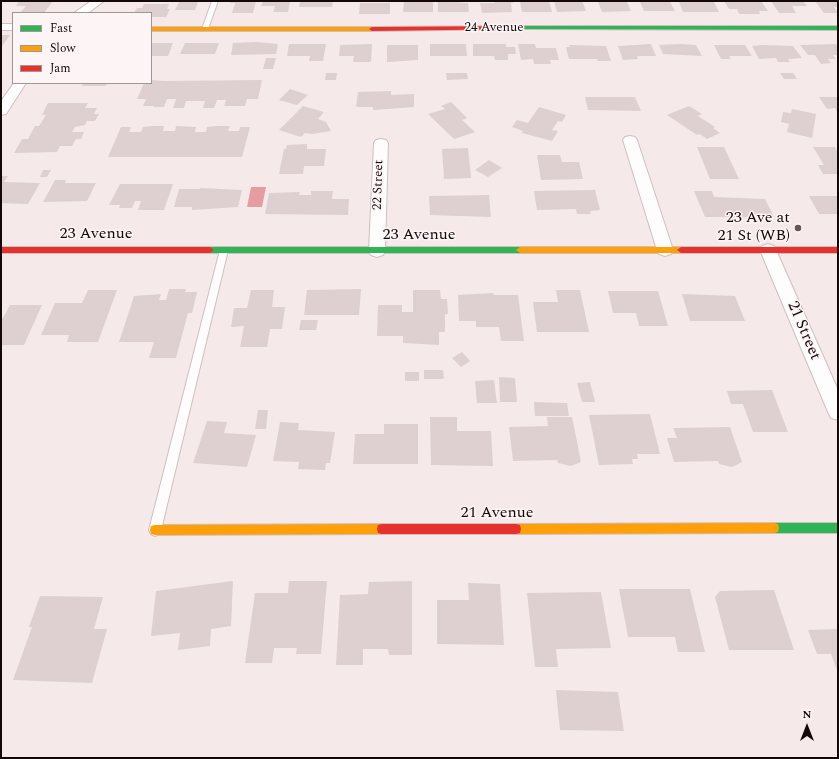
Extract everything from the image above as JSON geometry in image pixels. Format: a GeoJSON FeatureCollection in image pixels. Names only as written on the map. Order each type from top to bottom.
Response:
{"type":"FeatureCollection","features":[{"type":"Feature","properties":{"kind":"street"},"geometry":{"type":"LineString","coordinates":[[82,12],[98,1]]}},
{"type":"Feature","properties":{"kind":"street"},"geometry":{"type":"LineString","coordinates":[[1,27],[12,27]]}},
{"type":"Feature","properties":{"kind":"street","name":"24 Avenue"},"geometry":{"type":"LineString","coordinates":[[152,29],[838,28]]}},
{"type":"Feature","properties":{"kind":"street"},"geometry":{"type":"LineString","coordinates":[[1,112],[19,84]]}},
{"type":"Feature","properties":{"kind":"street"},"geometry":{"type":"LineString","coordinates":[[630,140],[665,250]]}},
{"type":"Feature","properties":{"kind":"street","name":"22 Street"},"geometry":{"type":"LineString","coordinates":[[377,251],[381,143]]}},
{"type":"Feature","properties":{"kind":"street","name":"23 Avenue"},"geometry":{"type":"LineString","coordinates":[[1,250],[838,250]]}},
{"type":"Feature","properties":{"kind":"street","name":"21 Street"},"geometry":{"type":"LineString","coordinates":[[768,250],[838,412]]}},
{"type":"Feature","properties":{"kind":"street","name":"21 Avenue"},"geometry":{"type":"LineString","coordinates":[[155,530],[838,528]]}},
{"type":"Feature","properties":{"kind":"lane"},"geometry":{"type":"LineString","coordinates":[[205,29],[215,1]]}},
{"type":"Feature","properties":{"kind":"lane"},"geometry":{"type":"LineString","coordinates":[[155,530],[224,250]]}},
{"type":"Feature","properties":{"kind":"shaded area"},"geometry":{"type":"Polygon","coordinates":[[[251,187],[266,187],[262,207],[247,207],[251,187]]]}},
{"type":"Feature","properties":{"kind":"building"},"geometry":{"type":"Polygon","coordinates":[[[19,1],[53,1],[45,12],[21,12],[26,6],[16,6],[19,1]]]}},
{"type":"Feature","properties":{"kind":"building"},"geometry":{"type":"Polygon","coordinates":[[[231,1],[256,1],[253,13],[232,13],[235,3],[230,3],[231,1]]]}},
{"type":"Feature","properties":{"kind":"building"},"geometry":{"type":"Polygon","coordinates":[[[263,1],[290,1],[288,12],[273,12],[275,6],[261,6],[263,1]]]}},
{"type":"Feature","properties":{"kind":"building"},"geometry":{"type":"Polygon","coordinates":[[[300,1],[333,1],[332,7],[299,7],[300,1]]]}},
{"type":"Feature","properties":{"kind":"building"},"geometry":{"type":"Polygon","coordinates":[[[404,1],[433,2],[433,12],[403,12],[404,1]]]}},
{"type":"Feature","properties":{"kind":"building"},"geometry":{"type":"Polygon","coordinates":[[[438,1],[468,3],[469,12],[438,12],[438,1]]]}},
{"type":"Feature","properties":{"kind":"building"},"geometry":{"type":"Polygon","coordinates":[[[495,1],[512,1],[512,12],[482,13],[480,3],[495,3],[495,1]]]}},
{"type":"Feature","properties":{"kind":"building"},"geometry":{"type":"Polygon","coordinates":[[[549,1],[552,12],[522,12],[520,2],[549,1]]]}},
{"type":"Feature","properties":{"kind":"building"},"geometry":{"type":"Polygon","coordinates":[[[554,1],[582,1],[586,11],[557,12],[554,1]]]}},
{"type":"Feature","properties":{"kind":"building"},"geometry":{"type":"Polygon","coordinates":[[[653,1],[670,2],[675,11],[644,11],[640,2],[654,2],[653,1]]]}},
{"type":"Feature","properties":{"kind":"building"},"geometry":{"type":"Polygon","coordinates":[[[724,1],[761,1],[768,11],[759,11],[760,14],[739,14],[737,9],[729,9],[724,1]]]}},
{"type":"Feature","properties":{"kind":"building"},"geometry":{"type":"Polygon","coordinates":[[[771,1],[803,1],[807,6],[792,6],[796,13],[779,13],[771,1]]]}},
{"type":"Feature","properties":{"kind":"building"},"geometry":{"type":"Polygon","coordinates":[[[815,1],[838,1],[838,7],[834,7],[838,13],[824,13],[815,1]]]}},
{"type":"Feature","properties":{"kind":"building"},"geometry":{"type":"Polygon","coordinates":[[[179,2],[198,2],[195,10],[175,10],[179,2]]]}},
{"type":"Feature","properties":{"kind":"building"},"geometry":{"type":"Polygon","coordinates":[[[598,2],[627,2],[631,11],[602,12],[598,2]]]}},
{"type":"Feature","properties":{"kind":"building"},"geometry":{"type":"Polygon","coordinates":[[[679,2],[714,2],[719,12],[683,12],[679,2]]]}},
{"type":"Feature","properties":{"kind":"building"},"geometry":{"type":"Polygon","coordinates":[[[360,3],[390,3],[390,14],[359,14],[360,3]]]}},
{"type":"Feature","properties":{"kind":"building"},"geometry":{"type":"Polygon","coordinates":[[[144,4],[169,4],[167,9],[170,9],[166,17],[152,17],[152,12],[135,12],[137,8],[142,8],[144,4]]]}},
{"type":"Feature","properties":{"kind":"building"},"geometry":{"type":"Polygon","coordinates":[[[1,35],[10,35],[1,48],[1,35]]]}},
{"type":"Feature","properties":{"kind":"building"},"geometry":{"type":"Polygon","coordinates":[[[256,42],[278,44],[276,54],[231,55],[233,43],[256,42]]]}},
{"type":"Feature","properties":{"kind":"building"},"geometry":{"type":"Polygon","coordinates":[[[152,43],[173,43],[168,56],[152,56],[152,43]]]}},
{"type":"Feature","properties":{"kind":"building"},"geometry":{"type":"Polygon","coordinates":[[[185,43],[219,43],[215,54],[180,54],[185,43]]]}},
{"type":"Feature","properties":{"kind":"building"},"geometry":{"type":"Polygon","coordinates":[[[289,44],[326,44],[323,61],[309,61],[310,56],[287,56],[289,44]]]}},
{"type":"Feature","properties":{"kind":"building"},"geometry":{"type":"Polygon","coordinates":[[[372,44],[371,62],[353,62],[354,56],[339,56],[340,45],[372,44]]]}},
{"type":"Feature","properties":{"kind":"building"},"geometry":{"type":"Polygon","coordinates":[[[430,44],[466,44],[467,56],[430,56],[430,44]]]}},
{"type":"Feature","properties":{"kind":"building"},"geometry":{"type":"Polygon","coordinates":[[[473,44],[506,44],[506,47],[515,47],[516,54],[508,54],[508,60],[495,60],[494,56],[473,56],[473,44]]]}},
{"type":"Feature","properties":{"kind":"building"},"geometry":{"type":"Polygon","coordinates":[[[518,44],[535,44],[536,48],[556,48],[559,60],[550,60],[551,64],[534,64],[533,59],[521,60],[518,44]]]}},
{"type":"Feature","properties":{"kind":"building"},"geometry":{"type":"Polygon","coordinates":[[[651,44],[656,56],[637,56],[638,59],[623,60],[618,46],[651,44]]]}},
{"type":"Feature","properties":{"kind":"building"},"geometry":{"type":"Polygon","coordinates":[[[836,44],[838,47],[838,55],[833,55],[836,59],[828,59],[831,63],[821,64],[815,55],[808,55],[800,45],[836,44]]]}},
{"type":"Feature","properties":{"kind":"building"},"geometry":{"type":"Polygon","coordinates":[[[387,45],[418,45],[418,60],[387,62],[387,45]]]}},
{"type":"Feature","properties":{"kind":"building"},"geometry":{"type":"Polygon","coordinates":[[[569,45],[606,46],[611,61],[598,61],[597,59],[569,59],[566,47],[570,47],[569,45]]]}},
{"type":"Feature","properties":{"kind":"building"},"geometry":{"type":"Polygon","coordinates":[[[659,45],[696,45],[702,56],[663,54],[659,45]]]}},
{"type":"Feature","properties":{"kind":"building"},"geometry":{"type":"Polygon","coordinates":[[[714,45],[745,45],[752,56],[729,56],[731,59],[721,59],[714,45]]]}},
{"type":"Feature","properties":{"kind":"building"},"geometry":{"type":"Polygon","coordinates":[[[752,46],[793,46],[802,58],[788,59],[790,62],[778,62],[776,58],[759,59],[752,46]]]}},
{"type":"Feature","properties":{"kind":"building"},"geometry":{"type":"Polygon","coordinates":[[[266,58],[276,58],[273,69],[263,69],[266,58]]]}},
{"type":"Feature","properties":{"kind":"building"},"geometry":{"type":"Polygon","coordinates":[[[326,73],[337,73],[336,80],[325,80],[326,73]]]}},
{"type":"Feature","properties":{"kind":"building"},"geometry":{"type":"Polygon","coordinates":[[[446,73],[467,73],[468,79],[447,80],[446,73]]]}},
{"type":"Feature","properties":{"kind":"building"},"geometry":{"type":"Polygon","coordinates":[[[780,73],[793,73],[797,79],[784,79],[780,73]]]}},
{"type":"Feature","properties":{"kind":"building"},"geometry":{"type":"Polygon","coordinates":[[[152,80],[262,80],[258,99],[247,99],[245,106],[224,106],[226,100],[217,100],[214,108],[203,108],[205,101],[186,101],[184,108],[173,108],[176,99],[167,99],[164,107],[153,107],[154,106],[143,106],[146,99],[137,99],[144,84],[152,84],[152,80]]]}},
{"type":"Feature","properties":{"kind":"building"},"geometry":{"type":"Polygon","coordinates":[[[83,84],[107,84],[106,86],[82,86],[83,84]]]}},
{"type":"Feature","properties":{"kind":"building"},"geometry":{"type":"Polygon","coordinates":[[[290,89],[308,95],[297,105],[279,100],[290,89]]]}},
{"type":"Feature","properties":{"kind":"building"},"geometry":{"type":"Polygon","coordinates":[[[391,91],[391,95],[414,94],[414,107],[373,110],[373,107],[356,107],[358,92],[391,91]]]}},
{"type":"Feature","properties":{"kind":"building"},"geometry":{"type":"Polygon","coordinates":[[[585,97],[635,97],[641,111],[588,110],[585,97]]]}},
{"type":"Feature","properties":{"kind":"building"},"geometry":{"type":"Polygon","coordinates":[[[819,97],[838,97],[838,113],[835,108],[827,109],[819,97]]]}},
{"type":"Feature","properties":{"kind":"building"},"geometry":{"type":"Polygon","coordinates":[[[451,102],[467,118],[462,120],[475,132],[454,139],[428,114],[445,109],[441,106],[451,102]]]}},
{"type":"Feature","properties":{"kind":"building"},"geometry":{"type":"Polygon","coordinates":[[[48,103],[88,103],[85,108],[97,108],[94,114],[99,114],[95,121],[87,121],[85,125],[75,127],[72,132],[84,132],[81,139],[76,139],[72,146],[60,146],[57,152],[14,153],[22,139],[28,139],[35,126],[39,126],[46,115],[42,115],[48,103]]]}},
{"type":"Feature","properties":{"kind":"building"},"geometry":{"type":"Polygon","coordinates":[[[303,106],[324,112],[318,119],[326,122],[331,131],[312,134],[305,133],[301,137],[279,130],[303,106]]]}},
{"type":"Feature","properties":{"kind":"building"},"geometry":{"type":"Polygon","coordinates":[[[689,106],[702,114],[698,116],[715,127],[713,128],[720,133],[707,139],[700,134],[697,135],[667,115],[689,106]]]}},
{"type":"Feature","properties":{"kind":"building"},"geometry":{"type":"Polygon","coordinates":[[[539,107],[566,115],[562,122],[558,121],[552,130],[558,131],[552,141],[522,133],[523,131],[512,127],[517,120],[528,123],[539,107]]]}},
{"type":"Feature","properties":{"kind":"building"},"geometry":{"type":"Polygon","coordinates":[[[792,109],[816,114],[812,138],[787,132],[789,124],[781,122],[783,112],[791,113],[792,109]]]}},
{"type":"Feature","properties":{"kind":"building"},"geometry":{"type":"Polygon","coordinates":[[[164,126],[163,131],[175,131],[176,126],[196,127],[195,132],[206,132],[207,127],[218,126],[230,126],[228,131],[239,131],[240,127],[250,127],[242,157],[108,157],[121,127],[131,127],[129,132],[141,132],[143,127],[164,126]]]}},
{"type":"Feature","properties":{"kind":"building"},"geometry":{"type":"Polygon","coordinates":[[[307,144],[307,149],[326,149],[324,166],[304,166],[303,174],[279,174],[284,149],[286,149],[287,145],[307,144]]]}},
{"type":"Feature","properties":{"kind":"building"},"geometry":{"type":"Polygon","coordinates":[[[697,147],[724,147],[739,179],[710,179],[697,147]]]}},
{"type":"Feature","properties":{"kind":"building"},"geometry":{"type":"Polygon","coordinates":[[[813,147],[835,147],[838,153],[838,174],[823,174],[818,165],[824,165],[813,147]]]}},
{"type":"Feature","properties":{"kind":"building"},"geometry":{"type":"Polygon","coordinates":[[[468,148],[471,178],[444,179],[442,149],[468,148]]]}},
{"type":"Feature","properties":{"kind":"building"},"geometry":{"type":"Polygon","coordinates":[[[537,155],[560,155],[562,162],[579,162],[583,179],[541,180],[537,155]]]}},
{"type":"Feature","properties":{"kind":"building"},"geometry":{"type":"Polygon","coordinates":[[[489,160],[502,168],[488,177],[475,170],[489,160]]]}},
{"type":"Feature","properties":{"kind":"building"},"geometry":{"type":"Polygon","coordinates":[[[43,170],[51,170],[47,177],[40,177],[43,170]]]}},
{"type":"Feature","properties":{"kind":"building"},"geometry":{"type":"Polygon","coordinates":[[[1,176],[8,176],[4,182],[40,183],[28,204],[1,203],[1,176]]]}},
{"type":"Feature","properties":{"kind":"building"},"geometry":{"type":"Polygon","coordinates":[[[55,180],[66,180],[65,183],[96,183],[87,201],[43,202],[55,180]]]}},
{"type":"Feature","properties":{"kind":"building"},"geometry":{"type":"Polygon","coordinates":[[[120,184],[173,184],[164,210],[138,210],[141,201],[135,201],[132,208],[119,208],[120,205],[109,205],[120,184]]]}},
{"type":"Feature","properties":{"kind":"building"},"geometry":{"type":"Polygon","coordinates":[[[200,188],[242,190],[238,207],[192,210],[192,207],[174,207],[179,189],[200,188]]]}},
{"type":"Feature","properties":{"kind":"building"},"geometry":{"type":"Polygon","coordinates":[[[595,190],[600,210],[590,211],[591,214],[577,214],[576,209],[537,210],[534,191],[595,190]]]}},
{"type":"Feature","properties":{"kind":"building"},"geometry":{"type":"Polygon","coordinates":[[[311,191],[333,191],[332,199],[349,199],[348,215],[265,214],[269,193],[300,192],[299,195],[311,195],[311,191]]]}},
{"type":"Feature","properties":{"kind":"building"},"geometry":{"type":"Polygon","coordinates":[[[694,191],[712,191],[714,197],[765,199],[774,217],[705,217],[694,191]]]}},
{"type":"Feature","properties":{"kind":"building"},"geometry":{"type":"Polygon","coordinates":[[[489,195],[491,217],[430,215],[429,196],[489,195]]]}},
{"type":"Feature","properties":{"kind":"building"},"geometry":{"type":"Polygon","coordinates":[[[809,196],[838,196],[838,214],[819,214],[809,196]]]}},
{"type":"Feature","properties":{"kind":"building"},"geometry":{"type":"Polygon","coordinates":[[[169,289],[186,289],[185,292],[197,292],[192,313],[188,313],[176,358],[149,358],[154,342],[119,342],[134,296],[161,294],[159,300],[166,300],[169,289]]]}},
{"type":"Feature","properties":{"kind":"building"},"geometry":{"type":"Polygon","coordinates":[[[361,289],[359,315],[304,315],[307,290],[361,289]]]}},
{"type":"Feature","properties":{"kind":"building"},"geometry":{"type":"Polygon","coordinates":[[[88,290],[117,290],[98,342],[67,342],[69,335],[41,335],[55,303],[82,303],[88,290]]]}},
{"type":"Feature","properties":{"kind":"building"},"geometry":{"type":"Polygon","coordinates":[[[251,290],[274,290],[272,307],[285,307],[282,329],[270,329],[267,347],[240,347],[244,326],[231,327],[234,308],[247,308],[251,290]]]}},
{"type":"Feature","properties":{"kind":"building"},"geometry":{"type":"Polygon","coordinates":[[[413,290],[440,290],[441,299],[447,299],[448,314],[445,314],[445,332],[439,332],[439,345],[403,343],[403,336],[377,336],[378,305],[402,305],[402,312],[413,312],[413,290]]]}},
{"type":"Feature","properties":{"kind":"building"},"geometry":{"type":"Polygon","coordinates":[[[556,290],[580,290],[589,332],[537,332],[533,302],[558,302],[556,290]]]}},
{"type":"Feature","properties":{"kind":"building"},"geometry":{"type":"Polygon","coordinates":[[[608,291],[658,291],[668,326],[639,326],[636,313],[613,313],[608,291]]]}},
{"type":"Feature","properties":{"kind":"building"},"geometry":{"type":"Polygon","coordinates":[[[493,293],[494,295],[518,295],[524,341],[501,341],[499,327],[476,327],[476,321],[459,321],[458,295],[493,293]]]}},
{"type":"Feature","properties":{"kind":"building"},"geometry":{"type":"Polygon","coordinates":[[[682,294],[735,296],[745,321],[690,321],[682,294]]]}},
{"type":"Feature","properties":{"kind":"building"},"geometry":{"type":"Polygon","coordinates":[[[10,305],[42,305],[24,345],[1,345],[1,318],[3,318],[10,305]]]}},
{"type":"Feature","properties":{"kind":"building"},"geometry":{"type":"Polygon","coordinates":[[[301,320],[318,320],[316,330],[299,330],[301,320]]]}},
{"type":"Feature","properties":{"kind":"building"},"geometry":{"type":"Polygon","coordinates":[[[462,352],[470,361],[461,367],[452,358],[462,352]]]}},
{"type":"Feature","properties":{"kind":"building"},"geometry":{"type":"Polygon","coordinates":[[[424,370],[443,370],[444,379],[424,379],[424,370]]]}},
{"type":"Feature","properties":{"kind":"building"},"geometry":{"type":"Polygon","coordinates":[[[405,372],[419,372],[419,381],[405,381],[405,372]]]}},
{"type":"Feature","properties":{"kind":"building"},"geometry":{"type":"Polygon","coordinates":[[[499,377],[515,378],[517,402],[500,402],[499,377]]]}},
{"type":"Feature","properties":{"kind":"building"},"geometry":{"type":"Polygon","coordinates":[[[494,380],[497,403],[477,403],[475,381],[494,380]]]}},
{"type":"Feature","properties":{"kind":"building"},"geometry":{"type":"Polygon","coordinates":[[[590,382],[595,402],[582,402],[577,383],[590,382]]]}},
{"type":"Feature","properties":{"kind":"building"},"geometry":{"type":"Polygon","coordinates":[[[772,390],[788,432],[753,432],[743,404],[731,404],[727,391],[772,390]]]}},
{"type":"Feature","properties":{"kind":"building"},"geometry":{"type":"Polygon","coordinates":[[[534,402],[567,403],[569,416],[535,416],[534,402]]]}},
{"type":"Feature","properties":{"kind":"building"},"geometry":{"type":"Polygon","coordinates":[[[258,410],[268,410],[266,429],[255,429],[258,410]]]}},
{"type":"Feature","properties":{"kind":"building"},"geometry":{"type":"Polygon","coordinates":[[[650,414],[660,454],[637,454],[638,459],[632,459],[633,464],[599,465],[589,415],[650,414]]]}},
{"type":"Feature","properties":{"kind":"building"},"geometry":{"type":"Polygon","coordinates":[[[430,417],[457,417],[457,431],[491,431],[493,466],[431,465],[430,417]]]}},
{"type":"Feature","properties":{"kind":"building"},"geometry":{"type":"Polygon","coordinates":[[[547,417],[572,417],[581,462],[571,466],[558,463],[557,460],[513,461],[509,427],[548,426],[547,417]]]}},
{"type":"Feature","properties":{"kind":"building"},"geometry":{"type":"Polygon","coordinates":[[[207,421],[227,422],[224,433],[256,435],[247,467],[193,463],[207,421]]]}},
{"type":"Feature","properties":{"kind":"building"},"geometry":{"type":"Polygon","coordinates":[[[280,422],[299,423],[298,430],[335,432],[330,463],[326,463],[325,470],[298,469],[299,462],[273,461],[280,422]]]}},
{"type":"Feature","properties":{"kind":"building"},"geometry":{"type":"Polygon","coordinates":[[[384,424],[418,424],[418,464],[353,464],[355,434],[384,434],[384,424]]]}},
{"type":"Feature","properties":{"kind":"building"},"geometry":{"type":"Polygon","coordinates":[[[730,427],[742,462],[732,467],[719,464],[718,461],[674,462],[667,438],[677,438],[673,428],[730,427]]]}},
{"type":"Feature","properties":{"kind":"building"},"geometry":{"type":"Polygon","coordinates":[[[233,581],[231,626],[211,629],[210,646],[178,650],[180,633],[151,636],[156,591],[233,581]]]}},
{"type":"Feature","properties":{"kind":"building"},"geometry":{"type":"Polygon","coordinates":[[[289,581],[327,581],[321,654],[296,654],[297,648],[274,648],[272,663],[245,663],[255,593],[288,593],[289,581]]]}},
{"type":"Feature","properties":{"kind":"building"},"geometry":{"type":"Polygon","coordinates":[[[412,581],[412,655],[389,655],[388,649],[363,649],[363,665],[336,665],[340,595],[368,594],[369,582],[412,581]]]}},
{"type":"Feature","properties":{"kind":"building"},"geometry":{"type":"Polygon","coordinates":[[[468,583],[500,584],[504,645],[437,644],[437,600],[469,600],[468,583]]]}},
{"type":"Feature","properties":{"kind":"building"},"geometry":{"type":"Polygon","coordinates":[[[619,589],[690,589],[705,652],[678,652],[675,637],[628,637],[619,589]]]}},
{"type":"Feature","properties":{"kind":"building"},"geometry":{"type":"Polygon","coordinates":[[[774,590],[794,650],[729,650],[715,597],[720,591],[774,590]]]}},
{"type":"Feature","properties":{"kind":"building"},"geometry":{"type":"Polygon","coordinates":[[[601,592],[611,648],[556,649],[558,667],[535,667],[527,593],[601,592]]]}},
{"type":"Feature","properties":{"kind":"building"},"geometry":{"type":"Polygon","coordinates":[[[40,596],[103,597],[94,629],[107,629],[92,683],[13,680],[32,627],[29,627],[40,596]]]}},
{"type":"Feature","properties":{"kind":"building"},"geometry":{"type":"Polygon","coordinates":[[[838,629],[838,673],[831,654],[817,654],[808,630],[838,629]]]}},
{"type":"Feature","properties":{"kind":"building"},"geometry":{"type":"Polygon","coordinates":[[[556,690],[618,692],[624,731],[560,730],[556,690]]]}},
{"type":"Feature","properties":{"kind":"traffic: fast"},"geometry":{"type":"LineString","coordinates":[[521,28],[838,28]]}},
{"type":"Feature","properties":{"kind":"traffic: fast"},"geometry":{"type":"LineString","coordinates":[[210,250],[520,250]]}},
{"type":"Feature","properties":{"kind":"traffic: fast"},"geometry":{"type":"LineString","coordinates":[[774,528],[838,528]]}},
{"type":"Feature","properties":{"kind":"traffic: slow"},"geometry":{"type":"LineString","coordinates":[[152,29],[372,29]]}},
{"type":"Feature","properties":{"kind":"traffic: slow"},"geometry":{"type":"LineString","coordinates":[[520,250],[681,250]]}},
{"type":"Feature","properties":{"kind":"traffic: slow"},"geometry":{"type":"LineString","coordinates":[[516,529],[774,528]]}},
{"type":"Feature","properties":{"kind":"traffic: slow"},"geometry":{"type":"LineString","coordinates":[[155,530],[382,529]]}},
{"type":"Feature","properties":{"kind":"traffic: jam"},"geometry":{"type":"LineString","coordinates":[[372,29],[521,28]]}},
{"type":"Feature","properties":{"kind":"traffic: jam"},"geometry":{"type":"LineString","coordinates":[[1,250],[210,250]]}},
{"type":"Feature","properties":{"kind":"traffic: jam"},"geometry":{"type":"LineString","coordinates":[[681,250],[838,250]]}},
{"type":"Feature","properties":{"kind":"traffic: jam"},"geometry":{"type":"LineString","coordinates":[[382,529],[516,529]]}},
{"type":"Feature","properties":{"kind":"place","name":"23 Ave at 21 St (WB)"},"geometry":{"type":"Point","coordinates":[798,228]}}]}
